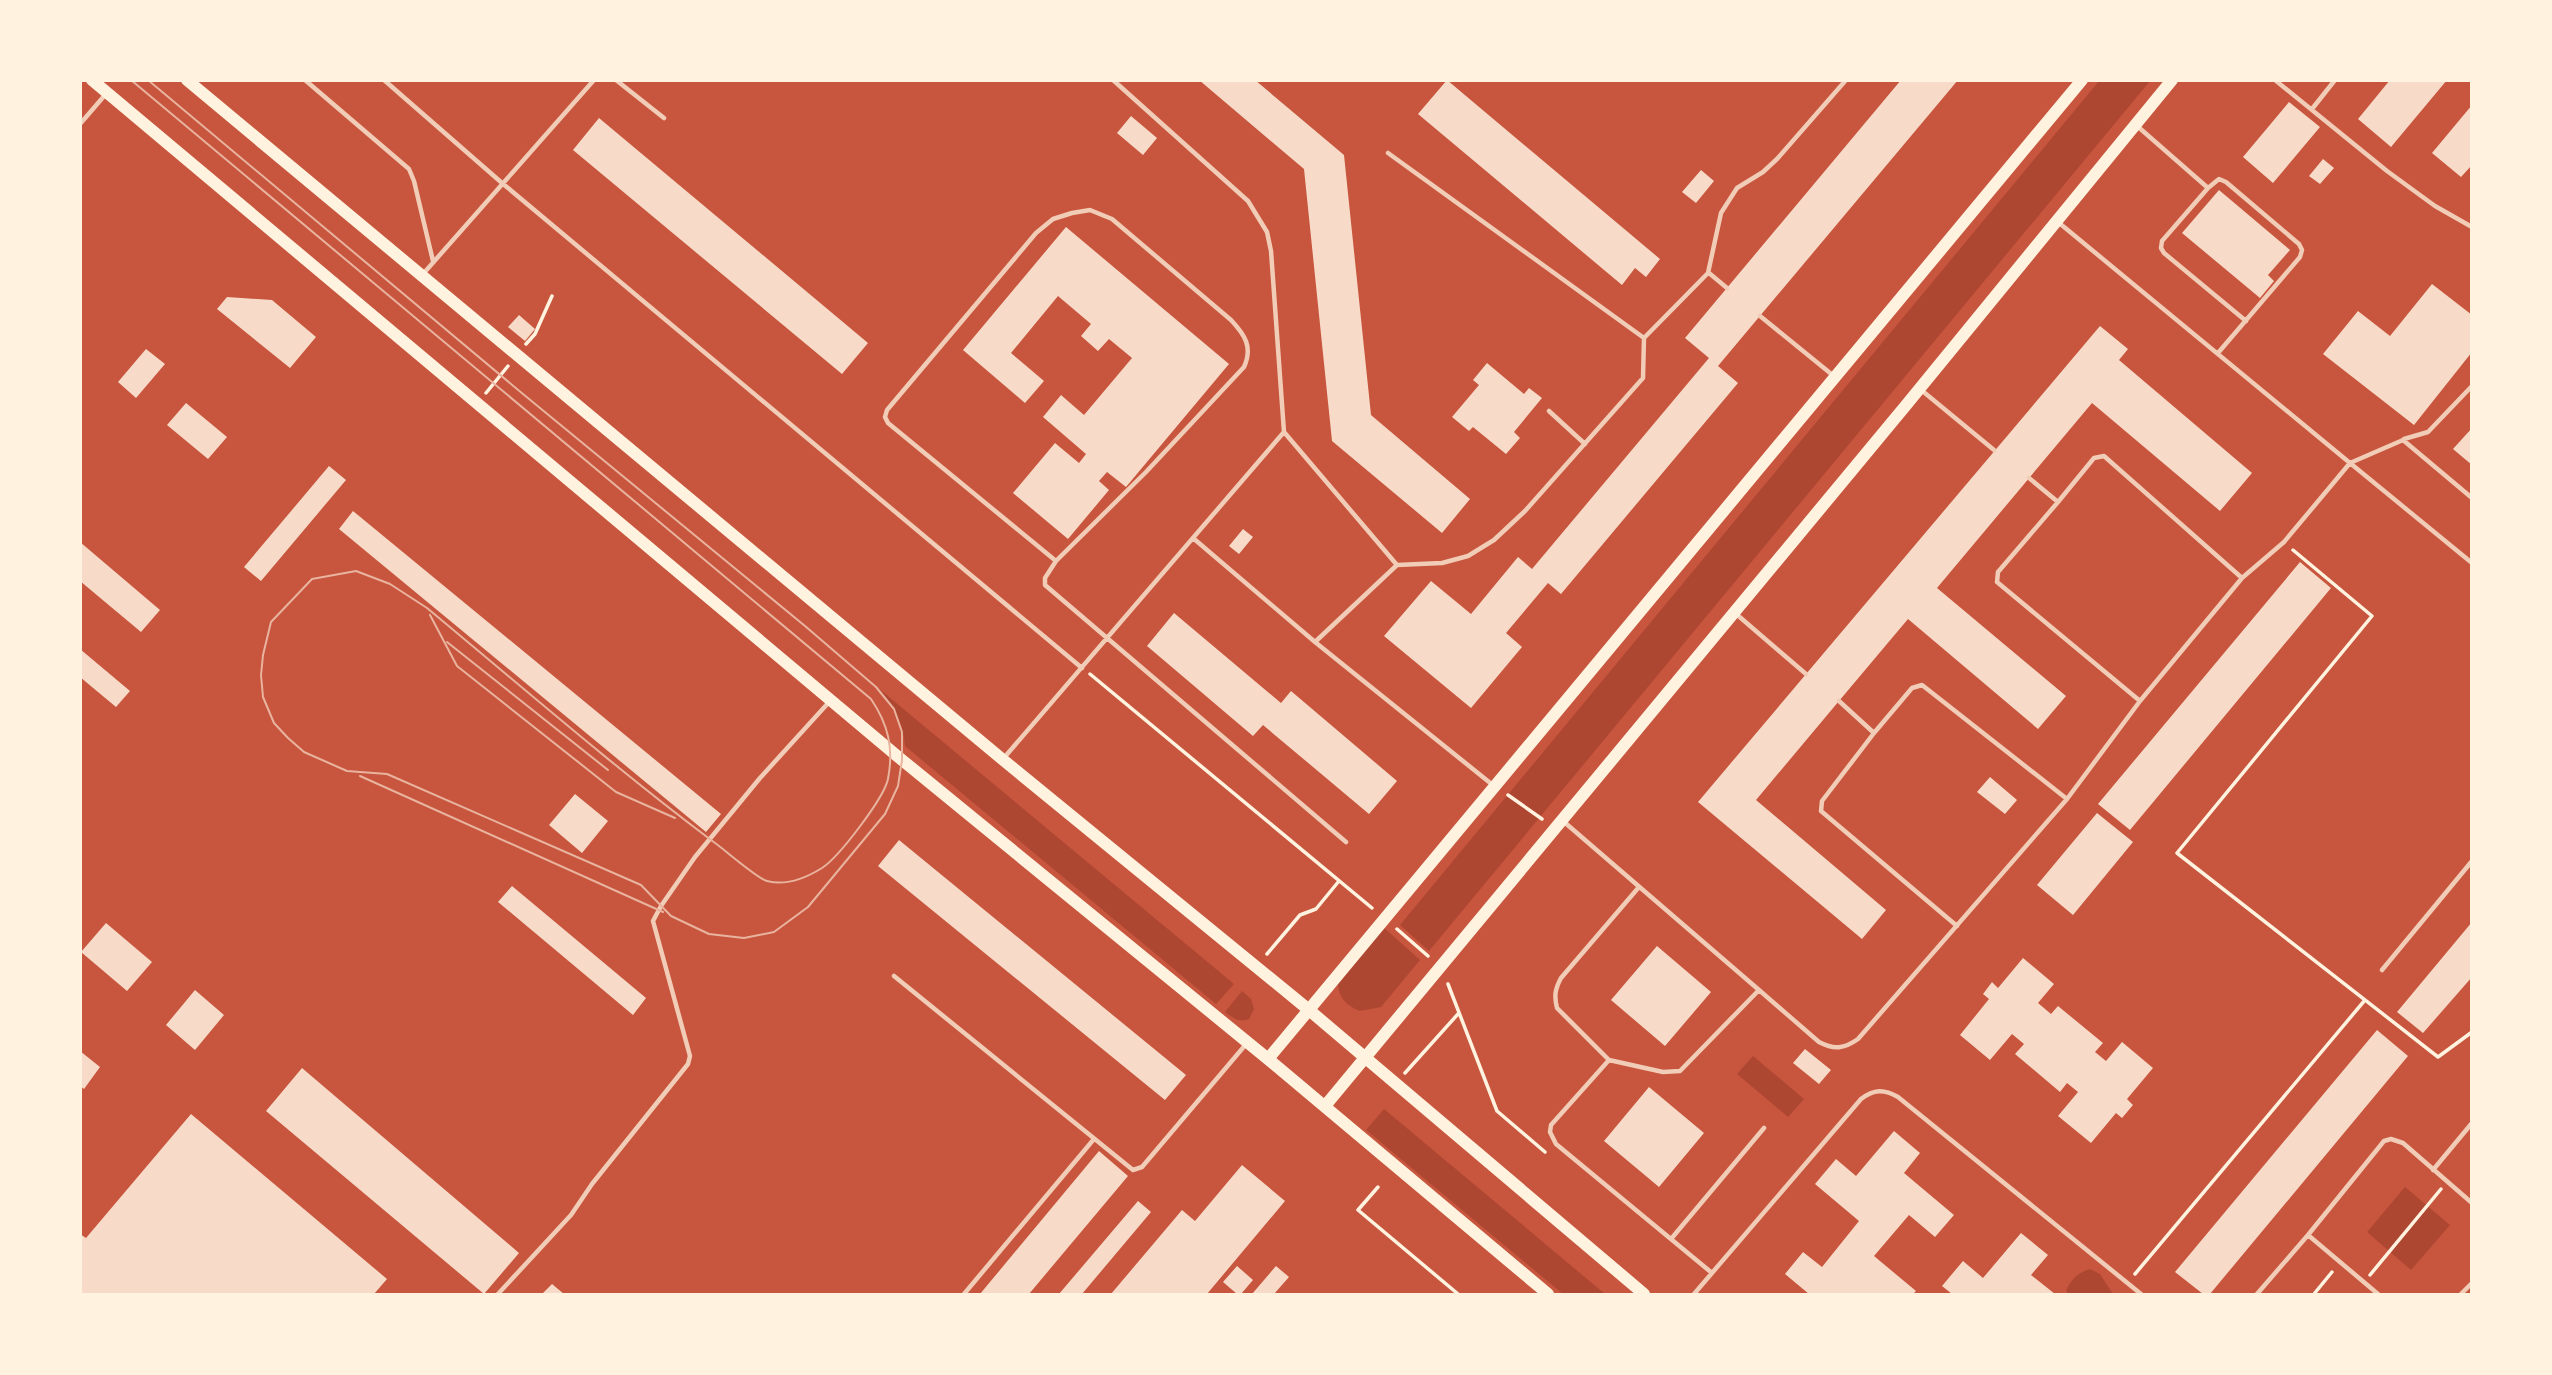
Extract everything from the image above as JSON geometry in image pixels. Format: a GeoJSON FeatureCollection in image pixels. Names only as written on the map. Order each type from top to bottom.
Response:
{"type":"FeatureCollection","features":[{"type":"Feature","properties":{"kind":"main road"},"geometry":{"type":"LineString","coordinates":[[92,80],[831,700],[1325,1106],[1548,1294]]}},
{"type":"Feature","properties":{"kind":"main road"},"geometry":{"type":"LineString","coordinates":[[187,80],[1002,759],[1309,1010],[1644,1294]]}},
{"type":"Feature","properties":{"kind":"main road"},"geometry":{"type":"LineString","coordinates":[[1268,1059],[2082,80]]}},
{"type":"Feature","properties":{"kind":"main road"},"geometry":{"type":"LineString","coordinates":[[1325,1106],[2172,80]]}},
{"type":"Feature","properties":{"kind":"lane"},"geometry":{"type":"LineString","coordinates":[[304,80],[409,169],[433,262]]}},
{"type":"Feature","properties":{"kind":"lane"},"geometry":{"type":"LineString","coordinates":[[384,80],[502,183],[1083,668]]}},
{"type":"Feature","properties":{"kind":"lane"},"geometry":{"type":"LineString","coordinates":[[421,277],[594,80]]}},
{"type":"Feature","properties":{"kind":"lane"},"geometry":{"type":"LineString","coordinates":[[616,80],[664,118]]}},
{"type":"Feature","properties":{"kind":"lane"},"geometry":{"type":"LineString","coordinates":[[1113,80],[1248,201],[1263,224],[1270,251],[1284,432],[1397,565]]}},
{"type":"Feature","properties":{"kind":"lane"},"geometry":{"type":"LineString","coordinates":[[1315,642],[1397,565],[1442,563],[1468,556],[1494,540],[1525,511],[1643,377],[1644,338],[1708,273],[1721,213],[1737,188],[1763,172],[1777,159],[1846,80]]}},
{"type":"Feature","properties":{"kind":"lane"},"geometry":{"type":"LineString","coordinates":[[2275,80],[2387,171],[2435,206],[2472,227]]}},
{"type":"Feature","properties":{"kind":"lane"},"geometry":{"type":"LineString","coordinates":[[2312,109],[2335,80]]}},
{"type":"Feature","properties":{"kind":"lane"},"geometry":{"type":"LineString","coordinates":[[80,124],[107,93]]}},
{"type":"Feature","properties":{"kind":"lane"},"geometry":{"type":"LineString","coordinates":[[2135,125],[2208,188]]}},
{"type":"Feature","properties":{"kind":"lane"},"geometry":{"type":"LineString","coordinates":[[1388,153],[1644,338]]}},
{"type":"Feature","properties":{"kind":"lane"},"geometry":{"type":"LineString","coordinates":[[2218,354],[2246,321],[2300,257],[2302,250],[2299,244],[2227,182],[2215,180],[2162,242],[2161,248],[2246,321]]}},
{"type":"Feature","properties":{"kind":"lane"},"geometry":{"type":"LineString","coordinates":[[1056,561],[888,424],[884,417],[887,410],[1037,233],[1054,219],[1090,210],[1112,219],[1231,320],[1242,331],[1248,344],[1248,357],[1244,367],[1200,414],[1056,561],[1046,576],[1045,585],[1346,842]]}},
{"type":"Feature","properties":{"kind":"lane"},"geometry":{"type":"LineString","coordinates":[[2056,220],[2472,563]]}},
{"type":"Feature","properties":{"kind":"lane"},"geometry":{"type":"LineString","coordinates":[[1708,273],[1727,288]]}},
{"type":"Feature","properties":{"kind":"lane"},"geometry":{"type":"LineString","coordinates":[[1760,316],[1835,378]]}},
{"type":"Feature","properties":{"kind":"lane"},"geometry":{"type":"LineString","coordinates":[[1559,825],[1639,887],[1819,1042],[1828,1047],[1849,1046],[1880,1015],[2067,799],[2140,701],[2242,578],[2284,542],[2350,463],[2428,432],[2472,386]]}},
{"type":"Feature","properties":{"kind":"lane"},"geometry":{"type":"LineString","coordinates":[[1919,389],[1994,450]]}},
{"type":"Feature","properties":{"kind":"lane"},"geometry":{"type":"LineString","coordinates":[[1549,411],[1585,444]]}},
{"type":"Feature","properties":{"kind":"lane"},"geometry":{"type":"LineString","coordinates":[[1002,759],[1284,432]]}},
{"type":"Feature","properties":{"kind":"lane"},"geometry":{"type":"LineString","coordinates":[[2403,440],[2472,498]]}},
{"type":"Feature","properties":{"kind":"lane"},"geometry":{"type":"LineString","coordinates":[[2140,701],[1999,585],[1996,579],[1998,572],[2094,458],[2104,456],[2242,578]]}},
{"type":"Feature","properties":{"kind":"lane"},"geometry":{"type":"LineString","coordinates":[[2029,478],[2058,502]]}},
{"type":"Feature","properties":{"kind":"lane"},"geometry":{"type":"LineString","coordinates":[[1193,538],[1315,642],[1495,786]]}},
{"type":"Feature","properties":{"kind":"lane"},"geometry":{"type":"LineString","coordinates":[[1734,612],[1806,674]]}},
{"type":"Feature","properties":{"kind":"lane"},"geometry":{"type":"LineString","coordinates":[[1956,926],[1821,811],[1822,801],[1912,688],[1922,685],[2067,799]]}},
{"type":"Feature","properties":{"kind":"lane"},"geometry":{"type":"LineString","coordinates":[[498,1294],[571,1215],[688,1065],[690,1056],[653,921],[695,857],[760,778],[831,700]]}},
{"type":"Feature","properties":{"kind":"lane"},"geometry":{"type":"LineString","coordinates":[[1839,701],[1874,733]]}},
{"type":"Feature","properties":{"kind":"lane"},"geometry":{"type":"LineString","coordinates":[[2382,970],[2472,861]]}},
{"type":"Feature","properties":{"kind":"lane"},"geometry":{"type":"LineString","coordinates":[[1639,887],[1561,978],[1554,998],[1557,1008],[1609,1060],[1663,1072],[1680,1071],[1759,990]]}},
{"type":"Feature","properties":{"kind":"lane"},"geometry":{"type":"LineString","coordinates":[[894,976],[1129,1168],[1140,1169],[1248,1043]]}},
{"type":"Feature","properties":{"kind":"lane"},"geometry":{"type":"LineString","coordinates":[[1609,1060],[1555,1119],[1551,1125],[1552,1138],[1712,1273]]}},
{"type":"Feature","properties":{"kind":"lane"},"geometry":{"type":"LineString","coordinates":[[1694,1294],[1861,1099],[1869,1092],[1879,1090],[1889,1091],[1898,1097],[2141,1294]]}},
{"type":"Feature","properties":{"kind":"lane"},"geometry":{"type":"LineString","coordinates":[[2432,1170],[2472,1123]]}},
{"type":"Feature","properties":{"kind":"lane"},"geometry":{"type":"LineString","coordinates":[[1671,1239],[1764,1128]]}},
{"type":"Feature","properties":{"kind":"lane"},"geometry":{"type":"LineString","coordinates":[[964,1294],[1094,1139]]}},
{"type":"Feature","properties":{"kind":"lane"},"geometry":{"type":"LineString","coordinates":[[2257,1294],[2384,1141],[2391,1139],[2403,1143],[2472,1203]]}},
{"type":"Feature","properties":{"kind":"lane"},"geometry":{"type":"LineString","coordinates":[[2308,1235],[2378,1294]]}},
{"type":"Feature","properties":{"kind":"lane"},"geometry":{"type":"LineString","coordinates":[[2461,1294],[2472,1283]]}},
{"type":"Feature","properties":{"kind":"path"},"geometry":{"type":"LineString","coordinates":[[2284,542],[2372,616],[2177,853],[2438,1056],[2472,1032]]}},
{"type":"Feature","properties":{"kind":"path"},"geometry":{"type":"LineString","coordinates":[[1083,668],[1365,903]]}},
{"type":"Feature","properties":{"kind":"path"},"geometry":{"type":"LineString","coordinates":[[1495,786],[1559,825]]}},
{"type":"Feature","properties":{"kind":"path"},"geometry":{"type":"LineString","coordinates":[[1256,966],[1300,915],[1316,909],[1339,881]]}},
{"type":"Feature","properties":{"kind":"path"},"geometry":{"type":"LineString","coordinates":[[2127,1283],[2365,1000]]}},
{"type":"Feature","properties":{"kind":"path"},"geometry":{"type":"LineString","coordinates":[[1404,1075],[1459,1013]]}},
{"type":"Feature","properties":{"kind":"path"},"geometry":{"type":"LineString","coordinates":[[2364,1283],[2446,1182]]}},
{"type":"Feature","properties":{"kind":"path"},"geometry":{"type":"LineString","coordinates":[[1378,1187],[1358,1210],[1458,1294]]}},
{"type":"Feature","properties":{"kind":"path"},"geometry":{"type":"LineString","coordinates":[[2314,1294],[2340,1263]]}},
{"type":"Feature","properties":{"kind":"shaded area"},"geometry":{"type":"Polygon","coordinates":[[[2099,81],[2150,81],[1429,951],[1400,925],[2099,81]]]}},
{"type":"Feature","properties":{"kind":"shaded area"},"geometry":{"type":"Polygon","coordinates":[[[877,687],[1234,984],[1216,1004],[905,746],[896,714],[877,687]]]}},
{"type":"Feature","properties":{"kind":"shaded area"},"geometry":{"type":"Polygon","coordinates":[[[1382,926],[1420,960],[1381,1007],[1360,1011],[1343,1000],[1338,981],[1382,926]]]}},
{"type":"Feature","properties":{"kind":"shaded area"},"geometry":{"type":"Polygon","coordinates":[[[1242,991],[1251,999],[1254,1009],[1249,1019],[1239,1020],[1225,1012],[1242,991]]]}},
{"type":"Feature","properties":{"kind":"shaded area"},"geometry":{"type":"Polygon","coordinates":[[[1753,1056],[1804,1099],[1788,1117],[1737,1074],[1753,1056]]]}},
{"type":"Feature","properties":{"kind":"shaded area"},"geometry":{"type":"Polygon","coordinates":[[[1384,1109],[1605,1294],[1563,1294],[1366,1130],[1384,1109]]]}},
{"type":"Feature","properties":{"kind":"shaded area"},"geometry":{"type":"Polygon","coordinates":[[[2405,1187],[2450,1225],[2411,1270],[2367,1232],[2405,1187]]]}},
{"type":"Feature","properties":{"kind":"shaded area"},"geometry":{"type":"Polygon","coordinates":[[[2090,1269],[2100,1274],[2113,1294],[2069,1294],[2066,1291],[2075,1277],[2090,1269]]]}},
{"type":"Feature","properties":{"kind":"building"},"geometry":{"type":"Polygon","coordinates":[[[1199,80],[1255,80],[1344,155],[1371,415],[1470,499],[1442,533],[1332,441],[1304,169],[1199,80]]]}},
{"type":"Feature","properties":{"kind":"building"},"geometry":{"type":"Polygon","coordinates":[[[1447,80],[1660,259],[1646,277],[1635,268],[1622,285],[1418,114],[1447,80]]]}},
{"type":"Feature","properties":{"kind":"building"},"geometry":{"type":"Polygon","coordinates":[[[1901,80],[1958,80],[1718,366],[1738,383],[1561,594],[1548,583],[1506,633],[1522,647],[1471,708],[1384,636],[1431,581],[1471,614],[1518,557],[1532,569],[1709,358],[1685,338],[1901,80]]]}},
{"type":"Feature","properties":{"kind":"building"},"geometry":{"type":"Polygon","coordinates":[[[2390,80],[2447,80],[2391,147],[2358,119],[2390,80]]]}},
{"type":"Feature","properties":{"kind":"building"},"geometry":{"type":"Polygon","coordinates":[[[2289,102],[2320,127],[2273,183],[2243,157],[2289,102]]]}},
{"type":"Feature","properties":{"kind":"building"},"geometry":{"type":"Polygon","coordinates":[[[2472,105],[2472,165],[2461,177],[2432,153],[2472,105]]]}},
{"type":"Feature","properties":{"kind":"building"},"geometry":{"type":"Polygon","coordinates":[[[1131,116],[1157,138],[1143,155],[1117,133],[1131,116]]]}},
{"type":"Feature","properties":{"kind":"building"},"geometry":{"type":"Polygon","coordinates":[[[599,118],[868,343],[842,374],[573,150],[599,118]]]}},
{"type":"Feature","properties":{"kind":"building"},"geometry":{"type":"Polygon","coordinates":[[[2323,159],[2334,168],[2320,184],[2309,176],[2323,159]]]}},
{"type":"Feature","properties":{"kind":"building"},"geometry":{"type":"Polygon","coordinates":[[[1701,170],[1714,181],[1696,203],[1682,192],[1701,170]]]}},
{"type":"Feature","properties":{"kind":"building"},"geometry":{"type":"Polygon","coordinates":[[[2219,190],[2290,250],[2268,275],[2274,281],[2260,298],[2182,233],[2219,190]]]}},
{"type":"Feature","properties":{"kind":"building"},"geometry":{"type":"Polygon","coordinates":[[[1066,227],[1229,364],[1126,487],[1107,472],[1099,481],[1109,490],[1068,539],[1013,493],[1055,443],[1079,463],[1086,454],[1043,417],[1061,395],[1084,415],[1132,358],[1109,339],[1098,351],[1081,336],[1091,324],[1058,296],[1011,353],[1044,381],[1025,403],[963,350],[1066,227]]]}},
{"type":"Feature","properties":{"kind":"building"},"geometry":{"type":"Polygon","coordinates":[[[2432,284],[2472,315],[2472,352],[2414,425],[2323,354],[2358,311],[2390,336],[2432,284]]]}},
{"type":"Feature","properties":{"kind":"building"},"geometry":{"type":"Polygon","coordinates":[[[227,297],[272,300],[316,337],[290,368],[217,309],[227,297]]]}},
{"type":"Feature","properties":{"kind":"building"},"geometry":{"type":"Polygon","coordinates":[[[519,315],[535,329],[525,341],[508,327],[519,315]]]}},
{"type":"Feature","properties":{"kind":"building"},"geometry":{"type":"Polygon","coordinates":[[[2100,326],[2128,349],[2119,360],[2252,473],[2220,511],[2092,403],[1937,588],[2066,696],[2038,729],[1908,619],[1756,800],[1886,910],[1862,939],[1698,802],[2100,326]]]}},
{"type":"Feature","properties":{"kind":"building"},"geometry":{"type":"Polygon","coordinates":[[[146,349],[165,364],[136,398],[118,382],[146,349]]]}},
{"type":"Feature","properties":{"kind":"building"},"geometry":{"type":"Polygon","coordinates":[[[1487,363],[1524,394],[1529,388],[1542,398],[1514,432],[1520,438],[1506,454],[1473,427],[1469,431],[1452,417],[1479,385],[1473,380],[1487,363]]]}},
{"type":"Feature","properties":{"kind":"building"},"geometry":{"type":"Polygon","coordinates":[[[186,403],[227,437],[208,459],[167,425],[186,403]]]}},
{"type":"Feature","properties":{"kind":"building"},"geometry":{"type":"Polygon","coordinates":[[[2472,428],[2472,465],[2453,449],[2472,428]]]}},
{"type":"Feature","properties":{"kind":"building"},"geometry":{"type":"Polygon","coordinates":[[[329,466],[346,480],[261,581],[244,567],[329,466]]]}},
{"type":"Feature","properties":{"kind":"building"},"geometry":{"type":"Polygon","coordinates":[[[353,511],[721,814],[706,832],[339,529],[353,511]]]}},
{"type":"Feature","properties":{"kind":"building"},"geometry":{"type":"Polygon","coordinates":[[[1243,529],[1253,537],[1239,554],[1229,546],[1243,529]]]}},
{"type":"Feature","properties":{"kind":"building"},"geometry":{"type":"Polygon","coordinates":[[[80,542],[160,610],[141,632],[80,581],[80,542]]]}},
{"type":"Feature","properties":{"kind":"building"},"geometry":{"type":"Polygon","coordinates":[[[2300,562],[2331,588],[2130,830],[2098,804],[2300,562]]]}},
{"type":"Feature","properties":{"kind":"building"},"geometry":{"type":"Polygon","coordinates":[[[1174,613],[1281,703],[1291,691],[1397,781],[1369,814],[1263,725],[1253,736],[1147,646],[1174,613]]]}},
{"type":"Feature","properties":{"kind":"building"},"geometry":{"type":"Polygon","coordinates":[[[80,649],[130,691],[116,707],[80,677],[80,649]]]}},
{"type":"Feature","properties":{"kind":"building"},"geometry":{"type":"Polygon","coordinates":[[[1990,777],[2017,800],[2005,814],[1977,792],[1990,777]]]}},
{"type":"Feature","properties":{"kind":"building"},"geometry":{"type":"Polygon","coordinates":[[[575,794],[608,821],[582,853],[549,825],[575,794]]]}},
{"type":"Feature","properties":{"kind":"building"},"geometry":{"type":"Polygon","coordinates":[[[2097,813],[2133,842],[2073,915],[2037,885],[2097,813]]]}},
{"type":"Feature","properties":{"kind":"building"},"geometry":{"type":"Polygon","coordinates":[[[899,840],[1186,1075],[1165,1100],[878,866],[899,840]]]}},
{"type":"Feature","properties":{"kind":"building"},"geometry":{"type":"Polygon","coordinates":[[[512,886],[646,998],[633,1015],[498,902],[512,886]]]}},
{"type":"Feature","properties":{"kind":"building"},"geometry":{"type":"Polygon","coordinates":[[[2472,922],[2472,977],[2423,1033],[2397,1012],[2472,922]]]}},
{"type":"Feature","properties":{"kind":"building"},"geometry":{"type":"Polygon","coordinates":[[[106,923],[152,962],[127,991],[81,952],[106,923]]]}},
{"type":"Feature","properties":{"kind":"building"},"geometry":{"type":"Polygon","coordinates":[[[1657,946],[1711,992],[1665,1046],[1611,1000],[1657,946]]]}},
{"type":"Feature","properties":{"kind":"building"},"geometry":{"type":"Polygon","coordinates":[[[2023,958],[2054,984],[2038,1003],[2051,1014],[2058,1006],[2103,1043],[2095,1052],[2106,1061],[2122,1042],[2153,1068],[2127,1099],[2133,1105],[2122,1118],[2116,1113],[2091,1143],[2058,1116],[2078,1092],[2067,1083],[2060,1092],[2015,1054],[2024,1044],[2012,1034],[1990,1060],[1960,1035],[1989,999],[1983,994],[1992,982],[1998,988],[2023,958]]]}},
{"type":"Feature","properties":{"kind":"building"},"geometry":{"type":"Polygon","coordinates":[[[195,990],[224,1015],[195,1050],[166,1025],[195,990]]]}},
{"type":"Feature","properties":{"kind":"building"},"geometry":{"type":"Polygon","coordinates":[[[2377,1030],[2408,1056],[2210,1294],[2203,1294],[2175,1272],[2377,1030]]]}},
{"type":"Feature","properties":{"kind":"building"},"geometry":{"type":"Polygon","coordinates":[[[1805,1049],[1831,1070],[1819,1084],[1793,1063],[1805,1049]]]}},
{"type":"Feature","properties":{"kind":"building"},"geometry":{"type":"Polygon","coordinates":[[[80,1051],[100,1067],[84,1089],[80,1086],[80,1051]]]}},
{"type":"Feature","properties":{"kind":"building"},"geometry":{"type":"Polygon","coordinates":[[[302,1068],[519,1253],[484,1294],[266,1111],[302,1068]]]}},
{"type":"Feature","properties":{"kind":"building"},"geometry":{"type":"Polygon","coordinates":[[[1649,1087],[1704,1133],[1659,1187],[1604,1141],[1649,1087]]]}},
{"type":"Feature","properties":{"kind":"building"},"geometry":{"type":"Polygon","coordinates":[[[191,1114],[387,1279],[374,1294],[80,1294],[80,1234],[86,1238],[191,1114]]]}},
{"type":"Feature","properties":{"kind":"building"},"geometry":{"type":"Polygon","coordinates":[[[1894,1131],[1920,1153],[1904,1173],[1954,1215],[1935,1237],[1909,1215],[1874,1256],[1916,1291],[1913,1294],[1809,1294],[1785,1274],[1803,1252],[1822,1267],[1859,1221],[1815,1184],[1836,1159],[1856,1176],[1894,1131]]]}},
{"type":"Feature","properties":{"kind":"building"},"geometry":{"type":"Polygon","coordinates":[[[1099,1151],[1128,1176],[1029,1294],[980,1294],[1099,1151]]]}},
{"type":"Feature","properties":{"kind":"building"},"geometry":{"type":"Polygon","coordinates":[[[1242,1165],[1285,1201],[1207,1294],[1111,1294],[1182,1210],[1195,1221],[1242,1165]]]}},
{"type":"Feature","properties":{"kind":"building"},"geometry":{"type":"Polygon","coordinates":[[[1138,1201],[1151,1212],[1082,1294],[1059,1294],[1138,1201]]]}},
{"type":"Feature","properties":{"kind":"building"},"geometry":{"type":"Polygon","coordinates":[[[2021,1233],[2048,1255],[2031,1275],[2055,1294],[1952,1294],[1942,1286],[1963,1261],[1983,1278],[2021,1233]]]}},
{"type":"Feature","properties":{"kind":"building"},"geometry":{"type":"Polygon","coordinates":[[[1237,1266],[1253,1280],[1241,1294],[1237,1294],[1223,1282],[1237,1266]]]}},
{"type":"Feature","properties":{"kind":"building"},"geometry":{"type":"Polygon","coordinates":[[[1276,1266],[1289,1277],[1274,1294],[1252,1294],[1276,1266]]]}},
{"type":"Feature","properties":{"kind":"building"},"geometry":{"type":"Polygon","coordinates":[[[552,1284],[564,1294],[542,1294],[552,1284]]]}},
{"type":"Feature","properties":{"kind":"tram line"},"geometry":{"type":"LineString","coordinates":[[131,80],[871,699],[882,718],[888,737],[890,768],[885,788],[878,799],[830,862],[803,878],[781,882],[767,881],[639,784],[427,608],[390,584],[356,571],[312,579],[271,622],[261,675],[263,697],[274,723],[304,752],[347,771],[387,774],[641,885],[671,916],[709,934],[744,938],[774,932],[808,907],[885,814],[898,786],[902,732],[894,709],[876,687],[805,626],[148,80]]}},
{"type":"Feature","properties":{"kind":"tram line"},"geometry":{"type":"LineString","coordinates":[[430,615],[457,666],[616,792],[675,818]]}},
{"type":"Feature","properties":{"kind":"tram line"},"geometry":{"type":"LineString","coordinates":[[447,642],[608,770]]}},
{"type":"Feature","properties":{"kind":"tram line"},"geometry":{"type":"LineString","coordinates":[[360,776],[663,912]]}}]}
